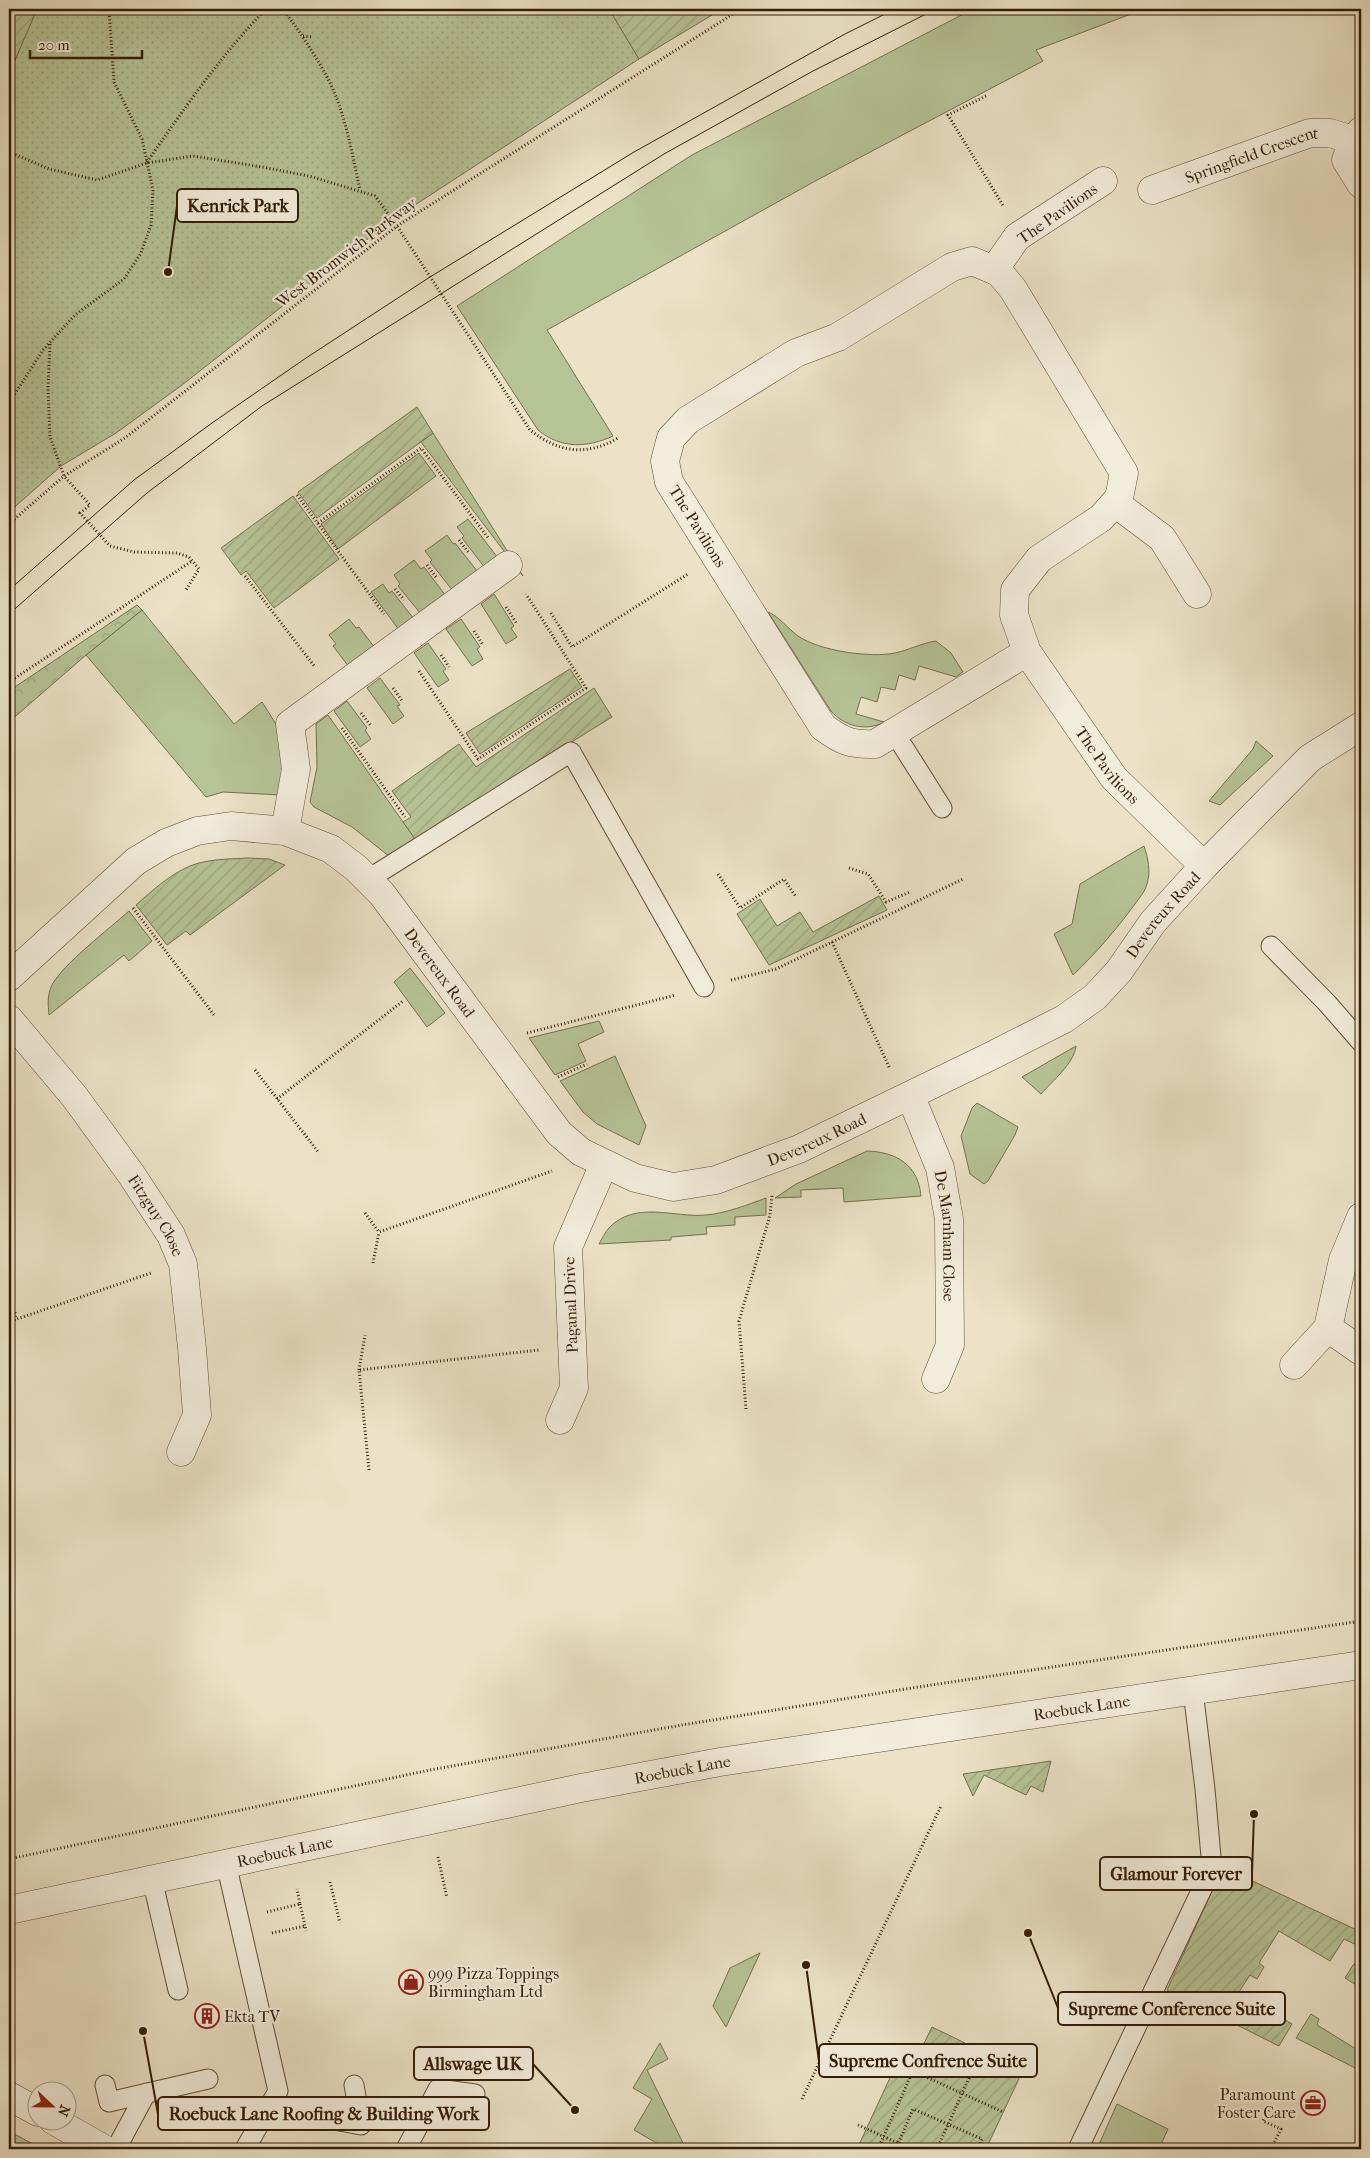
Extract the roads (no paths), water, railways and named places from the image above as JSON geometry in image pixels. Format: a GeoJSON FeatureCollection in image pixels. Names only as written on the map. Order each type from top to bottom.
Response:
{"type":"FeatureCollection","features":[{"type":"Feature","properties":{"kind":"street","name":"Springfield Crescent"},"geometry":{"type":"LineString","coordinates":[[1152,190],[1310,133],[1357,135],[1346,160],[1361,184]]}},
{"type":"Feature","properties":{"kind":"street","name":"The Pavilions"},"geometry":{"type":"LineString","coordinates":[[994,270],[1017,237],[1103,181]]}},
{"type":"Feature","properties":{"kind":"street","name":"The Pavilions"},"geometry":{"type":"LineString","coordinates":[[1027,652],[875,744],[855,745],[839,738],[823,728],[669,482],[665,461],[671,438],[688,420],[796,353],[838,337],[952,267],[972,261],[999,272],[1013,289],[1124,473],[1119,498],[1115,503],[1101,518],[1039,559],[1016,590],[1014,614],[1027,652],[1114,778],[1204,866]]}},
{"type":"Feature","properties":{"kind":"street"},"geometry":{"type":"LineString","coordinates":[[1115,503],[1162,538],[1196,594]]}},
{"type":"Feature","properties":{"kind":"street"},"geometry":{"type":"LineString","coordinates":[[285,831],[296,769],[290,724],[508,565]]}},
{"type":"Feature","properties":{"kind":"street","name":"Devereux Road"},"geometry":{"type":"LineString","coordinates":[[9,977],[136,862],[166,843],[197,831],[231,826],[285,831],[331,849],[382,894],[559,1133],[581,1152],[635,1178],[674,1187],[716,1180],[799,1149],[902,1087],[1064,1019],[1095,997],[1119,971],[1153,922],[1204,866],[1310,758],[1361,726]]}},
{"type":"Feature","properties":{"kind":"street","name":"Fitzguy Close"},"geometry":{"type":"LineString","coordinates":[[9,1019],[74,1096],[131,1174],[174,1242],[183,1264],[197,1415],[181,1452]]}},
{"type":"Feature","properties":{"kind":"street","name":"De Marnham Close"},"geometry":{"type":"LineString","coordinates":[[902,1087],[940,1168],[949,1219],[950,1345],[936,1379]]}},
{"type":"Feature","properties":{"kind":"street","name":"Paganal Drive"},"geometry":{"type":"LineString","coordinates":[[560,1420],[574,1388],[568,1247],[604,1164]]}},
{"type":"Feature","properties":{"kind":"street"},"geometry":{"type":"LineString","coordinates":[[1294,1365],[1328,1328],[1343,1260],[1361,1217]]}},
{"type":"Feature","properties":{"kind":"street"},"geometry":{"type":"LineString","coordinates":[[1328,1328],[1361,1351]]}},
{"type":"Feature","properties":{"kind":"street","name":"Roebuck Lane"},"geometry":{"type":"LineString","coordinates":[[9,1910],[580,1788],[720,1762],[1361,1665]]}},
{"type":"Feature","properties":{"kind":"street"},"geometry":{"type":"LineString","coordinates":[[9,2096],[28,2106]]}},
{"type":"Feature","properties":{"kind":"street"},"geometry":{"type":"LineString","coordinates":[[70,2130],[104,2149]]}},
{"type":"Feature","properties":{"kind":"lane"},"geometry":{"type":"LineString","coordinates":[[894,732],[942,808]]}},
{"type":"Feature","properties":{"kind":"lane"},"geometry":{"type":"LineString","coordinates":[[368,880],[571,752],[704,988]]}},
{"type":"Feature","properties":{"kind":"lane"},"geometry":{"type":"LineString","coordinates":[[1272,946],[1328,1003],[1361,1042]]}},
{"type":"Feature","properties":{"kind":"lane"},"geometry":{"type":"LineString","coordinates":[[1078,2149],[1212,1868],[1193,1691]]}},
{"type":"Feature","properties":{"kind":"lane"},"geometry":{"type":"LineString","coordinates":[[226,1863],[273,2038],[278,2091],[245,2149]]}},
{"type":"Feature","properties":{"kind":"lane"},"geometry":{"type":"LineString","coordinates":[[152,1879],[178,1990]]}},
{"type":"Feature","properties":{"kind":"lane"},"geometry":{"type":"LineString","coordinates":[[105,2084],[109,2102],[208,2079]]}},
{"type":"Feature","properties":{"kind":"lane"},"geometry":{"type":"LineString","coordinates":[[268,2108],[361,2125],[354,2084]]}},
{"type":"Feature","properties":{"kind":"lane"},"geometry":{"type":"LineString","coordinates":[[406,2149],[438,2089],[475,2094]]}},
{"type":"Feature","properties":{"kind":"lane"},"geometry":{"type":"LineString","coordinates":[[116,2149],[146,2094]]}},
{"type":"Feature","properties":{"kind":"tram line"},"geometry":{"type":"LineString","coordinates":[[9,590],[134,480],[306,358],[430,277],[634,152],[845,34],[895,9]]}},
{"type":"Feature","properties":{"kind":"tram line"},"geometry":{"type":"LineString","coordinates":[[9,614],[147,493],[262,406],[664,154],[813,71],[936,9]]}},
{"type":"Feature","properties":{"kind":"place","name":"Kenrick Park"},"geometry":{"type":"Point","coordinates":[168,272]}},
{"type":"Feature","properties":{"kind":"place","name":"Glamour Forever"},"geometry":{"type":"Point","coordinates":[1254,1814]}},
{"type":"Feature","properties":{"kind":"place","name":"Supreme Conference Suite"},"geometry":{"type":"Point","coordinates":[1028,1933]}},
{"type":"Feature","properties":{"kind":"place","name":"Supreme Confrence Suite"},"geometry":{"type":"Point","coordinates":[806,1965]}},
{"type":"Feature","properties":{"kind":"place","name":"999 Pizza Toppings Birmingham Ltd"},"geometry":{"type":"Point","coordinates":[411,1982]}},
{"type":"Feature","properties":{"kind":"place","name":"Ekta TV"},"geometry":{"type":"Point","coordinates":[207,2016]}},
{"type":"Feature","properties":{"kind":"place","name":"Roebuck Lane Roofing & Building Work"},"geometry":{"type":"Point","coordinates":[143,2031]}},
{"type":"Feature","properties":{"kind":"place","name":"Paramount Foster Care"},"geometry":{"type":"Point","coordinates":[1313,2103]}},
{"type":"Feature","properties":{"kind":"place","name":"Allswage UK"},"geometry":{"type":"Point","coordinates":[575,2110]}}]}
